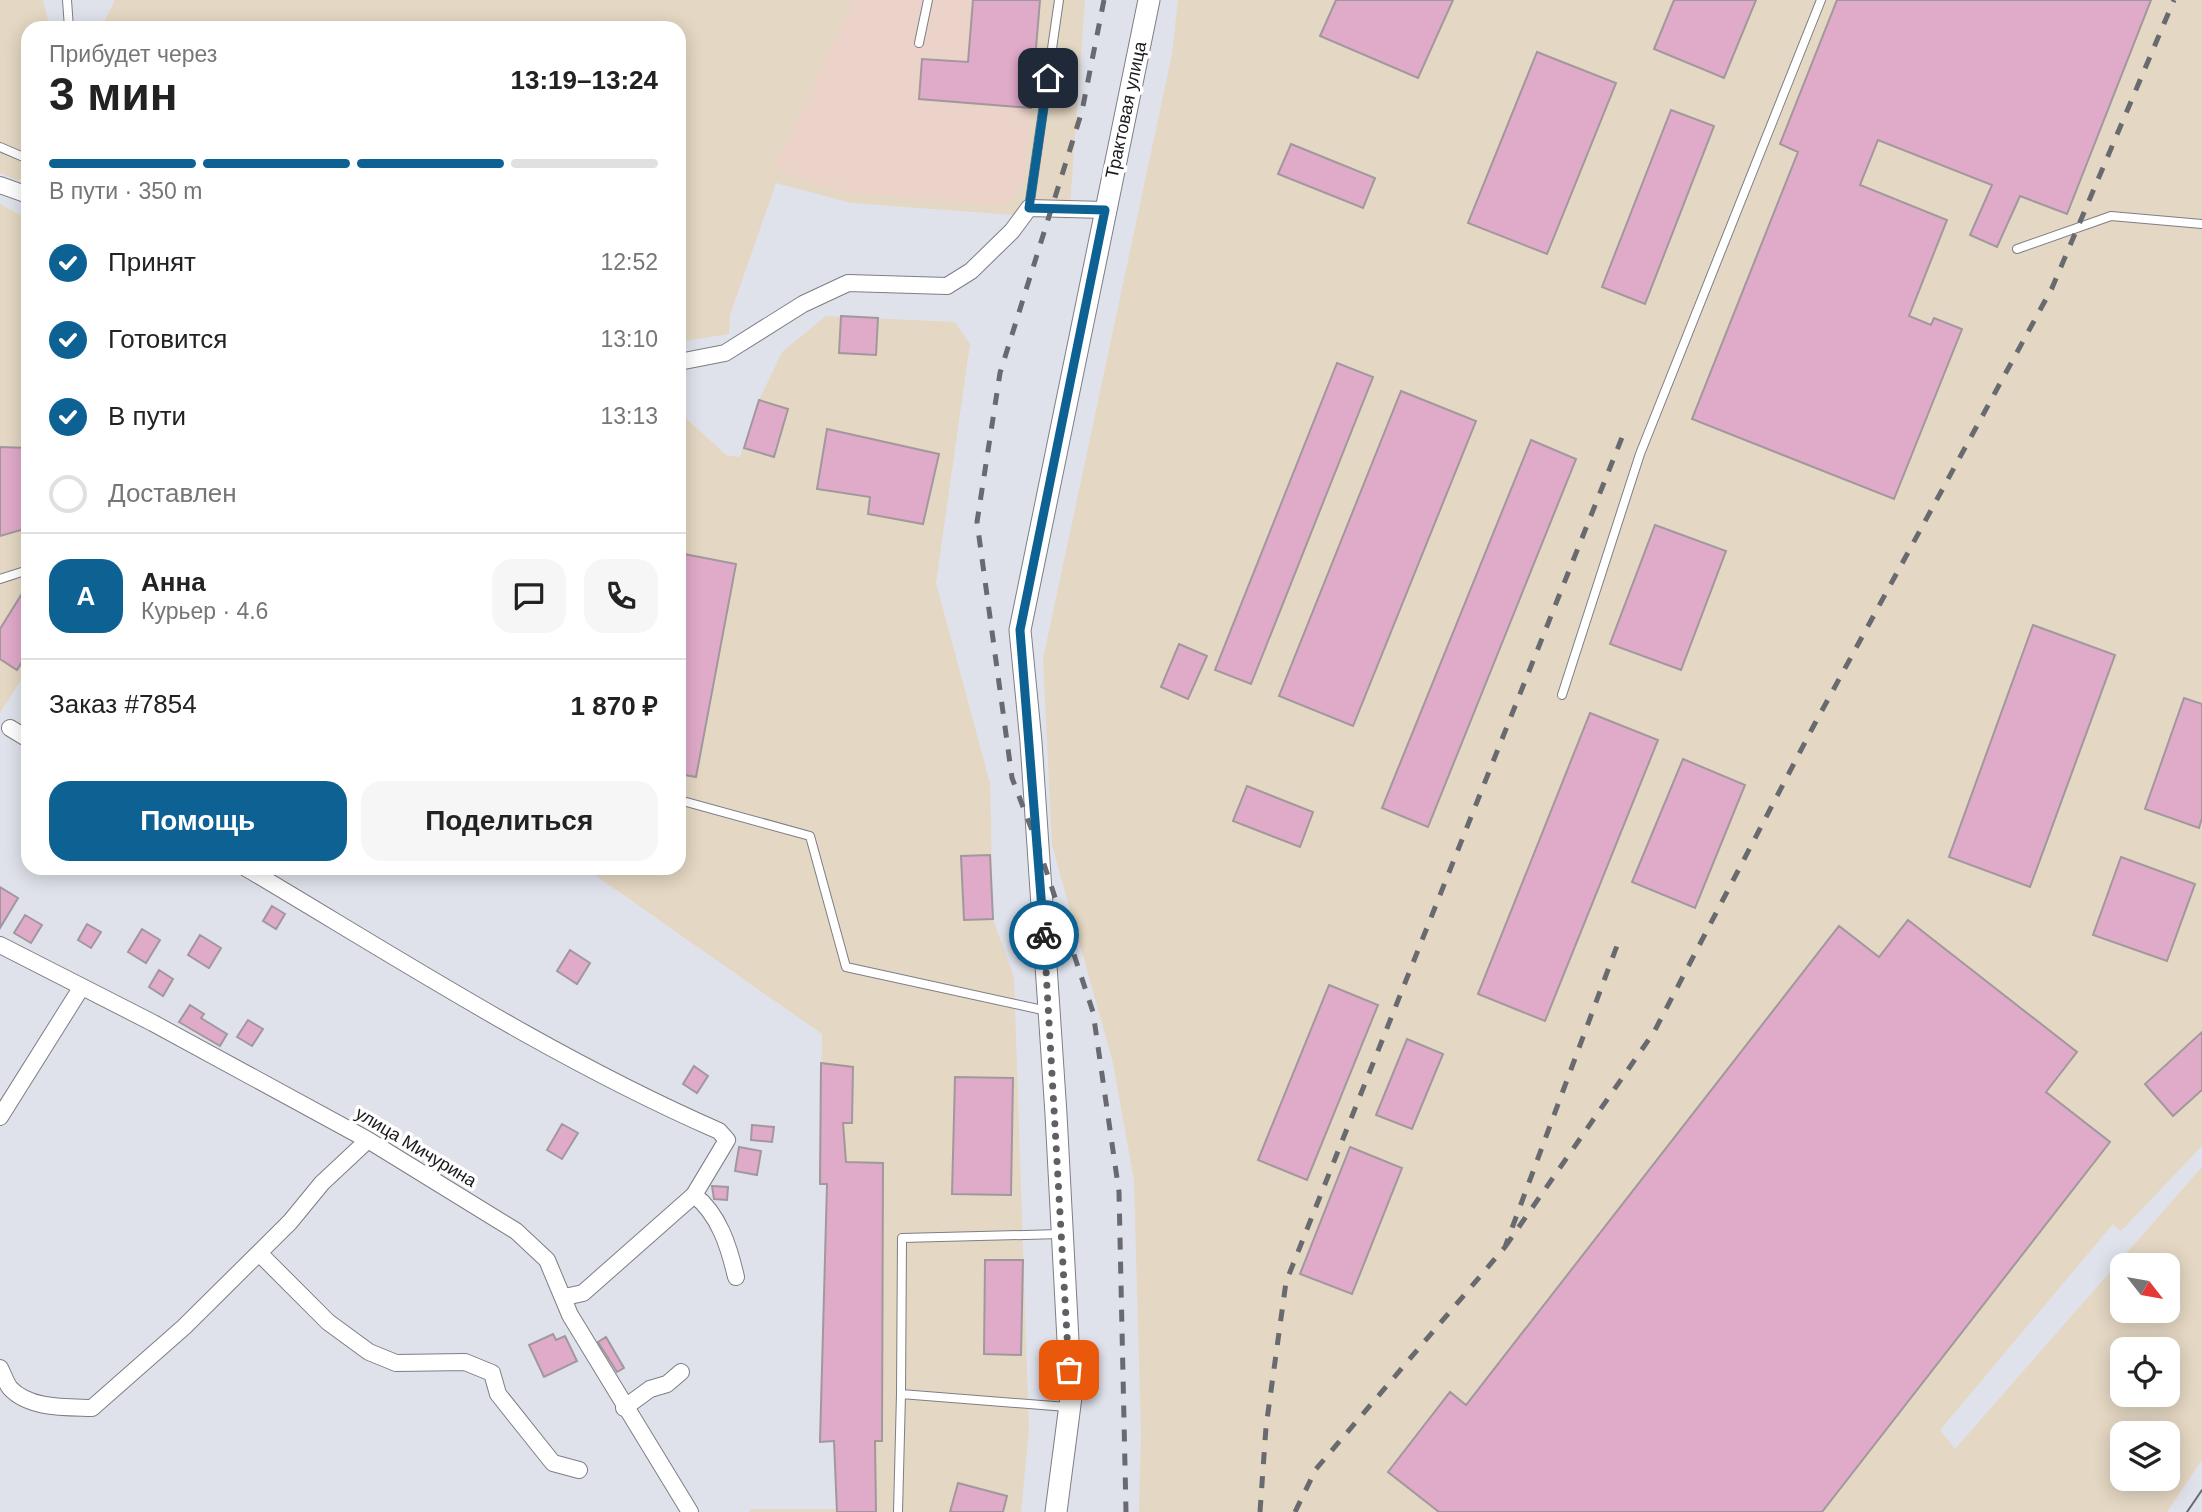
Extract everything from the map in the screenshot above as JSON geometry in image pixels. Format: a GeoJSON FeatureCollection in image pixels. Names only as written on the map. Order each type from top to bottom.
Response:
{"type":"FeatureCollection","features":[{"type":"Feature","properties":{"kind":"main road","name":"Трактовая улица"},"geometry":{"type":"LineString","coordinates":[[1056,1512],[1070,1407],[1063,1234],[1031,742],[1020,630],[1149,0]]}},
{"type":"Feature","properties":{"kind":"street"},"geometry":{"type":"LineString","coordinates":[[0,185],[21,192]]}},
{"type":"Feature","properties":{"kind":"street"},"geometry":{"type":"LineString","coordinates":[[686,361],[724,353],[803,304],[848,283],[947,286],[971,271],[1012,231],[1029,208],[1105,210]]}},
{"type":"Feature","properties":{"kind":"street"},"geometry":{"type":"LineString","coordinates":[[10,728],[21,735]]}},
{"type":"Feature","properties":{"kind":"street"},"geometry":{"type":"LineString","coordinates":[[258,875],[483,1009],[654,1103],[719,1131],[727,1140],[724,1150],[694,1195],[583,1293],[565,1297]]}},
{"type":"Feature","properties":{"kind":"street","name":"улица Мичурина"},"geometry":{"type":"LineString","coordinates":[[0,945],[153,1023],[368,1140],[516,1231],[547,1260],[565,1297],[570,1315],[624,1408],[690,1512]]}},
{"type":"Feature","properties":{"kind":"street"},"geometry":{"type":"LineString","coordinates":[[0,1116],[81,988]]}},
{"type":"Feature","properties":{"kind":"street"},"geometry":{"type":"LineString","coordinates":[[0,1368],[10,1388],[31,1401],[57,1407],[92,1408],[184,1327],[259,1253],[322,1183],[368,1140]]}},
{"type":"Feature","properties":{"kind":"street"},"geometry":{"type":"LineString","coordinates":[[694,1195],[709,1206],[729,1247],[736,1277]]}},
{"type":"Feature","properties":{"kind":"street"},"geometry":{"type":"LineString","coordinates":[[259,1253],[328,1322],[369,1352],[396,1363],[465,1362],[492,1373],[498,1394],[553,1463],[579,1470]]}},
{"type":"Feature","properties":{"kind":"street"},"geometry":{"type":"LineString","coordinates":[[624,1408],[650,1389],[667,1384],[681,1372]]}},
{"type":"Feature","properties":{"kind":"lane"},"geometry":{"type":"LineString","coordinates":[[67,0],[68,21]]}},
{"type":"Feature","properties":{"kind":"lane"},"geometry":{"type":"LineString","coordinates":[[919,43],[928,0]]}},
{"type":"Feature","properties":{"kind":"lane"},"geometry":{"type":"LineString","coordinates":[[1029,208],[1059,0]]}},
{"type":"Feature","properties":{"kind":"lane"},"geometry":{"type":"LineString","coordinates":[[1562,695],[1640,454],[1821,0]]}},
{"type":"Feature","properties":{"kind":"lane"},"geometry":{"type":"LineString","coordinates":[[0,147],[21,156]]}},
{"type":"Feature","properties":{"kind":"lane"},"geometry":{"type":"LineString","coordinates":[[2017,249],[2111,216],[2202,223]]}},
{"type":"Feature","properties":{"kind":"lane"},"geometry":{"type":"LineString","coordinates":[[0,579],[21,572]]}},
{"type":"Feature","properties":{"kind":"lane"},"geometry":{"type":"LineString","coordinates":[[686,802],[810,836],[846,967],[1049,1012]]}},
{"type":"Feature","properties":{"kind":"lane"},"geometry":{"type":"LineString","coordinates":[[898,1512],[902,1238],[1063,1234]]}},
{"type":"Feature","properties":{"kind":"lane"},"geometry":{"type":"LineString","coordinates":[[901,1394],[1070,1407]]}},
{"type":"Feature","properties":{"kind":"shaded area"},"geometry":{"type":"Polygon","coordinates":[[[0,0],[43,0],[48,21],[21,21],[21,177],[19,181],[0,173],[0,0]]]}},
{"type":"Feature","properties":{"kind":"shaded area"},"geometry":{"type":"Polygon","coordinates":[[[115,0],[1085,0],[1069,219],[851,203],[776,183],[730,315],[729,334],[686,341],[686,21],[104,21],[115,0]]]}},
{"type":"Feature","properties":{"kind":"shaded area"},"geometry":{"type":"Polygon","coordinates":[[[853,0],[1040,0],[1024,184],[1003,206],[839,192],[774,169],[853,0]]]}},
{"type":"Feature","properties":{"kind":"shaded area"},"geometry":{"type":"Polygon","coordinates":[[[1178,0],[2202,0],[2202,1146],[2121,1231],[2113,1224],[1940,1430],[1955,1449],[2110,1272],[2110,1323],[2180,1323],[2180,1253],[2127,1253],[2202,1167],[2202,1460],[2167,1512],[1139,1512],[1141,1434],[1134,1181],[1113,1063],[1052,845],[1043,659],[1172,54],[1178,0]]]}},
{"type":"Feature","properties":{"kind":"shaded area"},"geometry":{"type":"Polygon","coordinates":[[[0,204],[21,215],[21,680],[0,713],[0,204]]]}},
{"type":"Feature","properties":{"kind":"shaded area"},"geometry":{"type":"Polygon","coordinates":[[[826,316],[955,322],[970,344],[936,583],[990,783],[993,919],[1014,977],[1029,1430],[1021,1512],[750,1512],[750,1509],[837,1509],[834,1441],[820,1442],[827,1184],[820,1184],[822,1034],[595,875],[686,875],[686,418],[726,455],[740,457],[759,400],[782,352],[826,316]]]}},
{"type":"Feature","properties":{"kind":"building"},"geometry":{"type":"Polygon","coordinates":[[[973,0],[1040,0],[1031,108],[919,99],[922,59],[968,62],[973,0]]]}},
{"type":"Feature","properties":{"kind":"building"},"geometry":{"type":"Polygon","coordinates":[[[1336,0],[1453,0],[1418,78],[1320,36],[1336,0]]]}},
{"type":"Feature","properties":{"kind":"building"},"geometry":{"type":"Polygon","coordinates":[[[1674,0],[1756,0],[1724,78],[1654,49],[1674,0]]]}},
{"type":"Feature","properties":{"kind":"building"},"geometry":{"type":"Polygon","coordinates":[[[1837,0],[2151,0],[2067,214],[2020,196],[1997,247],[1970,235],[1992,185],[1878,140],[1860,185],[1947,220],[1909,316],[1931,325],[1934,318],[1962,329],[1894,499],[1692,419],[1798,152],[1780,144],[1837,0]]]}},
{"type":"Feature","properties":{"kind":"building"},"geometry":{"type":"Polygon","coordinates":[[[1537,52],[1616,83],[1547,254],[1468,223],[1537,52]]]}},
{"type":"Feature","properties":{"kind":"building"},"geometry":{"type":"Polygon","coordinates":[[[1671,110],[1714,126],[1645,304],[1602,287],[1671,110]]]}},
{"type":"Feature","properties":{"kind":"building"},"geometry":{"type":"Polygon","coordinates":[[[1291,144],[1375,178],[1363,208],[1278,174],[1291,144]]]}},
{"type":"Feature","properties":{"kind":"building"},"geometry":{"type":"Polygon","coordinates":[[[841,316],[878,318],[876,355],[839,353],[841,316]]]}},
{"type":"Feature","properties":{"kind":"building"},"geometry":{"type":"Polygon","coordinates":[[[1337,363],[1373,377],[1251,684],[1215,670],[1337,363]]]}},
{"type":"Feature","properties":{"kind":"building"},"geometry":{"type":"Polygon","coordinates":[[[1401,391],[1476,421],[1353,726],[1279,696],[1401,391]]]}},
{"type":"Feature","properties":{"kind":"building"},"geometry":{"type":"Polygon","coordinates":[[[759,400],[788,409],[774,457],[744,448],[759,400]]]}},
{"type":"Feature","properties":{"kind":"building"},"geometry":{"type":"Polygon","coordinates":[[[827,429],[939,454],[923,524],[868,514],[870,497],[817,489],[827,429]]]}},
{"type":"Feature","properties":{"kind":"building"},"geometry":{"type":"Polygon","coordinates":[[[1531,440],[1576,459],[1428,827],[1382,808],[1531,440]]]}},
{"type":"Feature","properties":{"kind":"building"},"geometry":{"type":"Polygon","coordinates":[[[0,447],[21,448],[21,530],[0,536],[0,447]]]}},
{"type":"Feature","properties":{"kind":"building"},"geometry":{"type":"Polygon","coordinates":[[[1655,525],[1726,551],[1681,670],[1610,644],[1655,525]]]}},
{"type":"Feature","properties":{"kind":"building"},"geometry":{"type":"Polygon","coordinates":[[[686,554],[736,564],[696,777],[686,775],[686,554]]]}},
{"type":"Feature","properties":{"kind":"building"},"geometry":{"type":"Polygon","coordinates":[[[21,595],[21,663],[17,670],[0,659],[0,629],[21,595]]]}},
{"type":"Feature","properties":{"kind":"building"},"geometry":{"type":"Polygon","coordinates":[[[2033,625],[2115,655],[2030,887],[1949,857],[2033,625]]]}},
{"type":"Feature","properties":{"kind":"building"},"geometry":{"type":"Polygon","coordinates":[[[1179,644],[1207,656],[1188,699],[1161,687],[1179,644]]]}},
{"type":"Feature","properties":{"kind":"building"},"geometry":{"type":"Polygon","coordinates":[[[2184,698],[2202,704],[2202,818],[2199,828],[2145,809],[2184,698]]]}},
{"type":"Feature","properties":{"kind":"building"},"geometry":{"type":"Polygon","coordinates":[[[1590,713],[1658,740],[1545,1021],[1478,994],[1590,713]]]}},
{"type":"Feature","properties":{"kind":"building"},"geometry":{"type":"Polygon","coordinates":[[[1683,759],[1745,785],[1695,908],[1632,882],[1683,759]]]}},
{"type":"Feature","properties":{"kind":"building"},"geometry":{"type":"Polygon","coordinates":[[[1247,786],[1313,812],[1300,847],[1233,821],[1247,786]]]}},
{"type":"Feature","properties":{"kind":"building"},"geometry":{"type":"Polygon","coordinates":[[[990,855],[993,919],[964,920],[961,856],[990,855]]]}},
{"type":"Feature","properties":{"kind":"building"},"geometry":{"type":"Polygon","coordinates":[[[2121,857],[2195,884],[2167,961],[2093,935],[2121,857]]]}},
{"type":"Feature","properties":{"kind":"building"},"geometry":{"type":"Polygon","coordinates":[[[0,887],[18,898],[0,928],[0,887]]]}},
{"type":"Feature","properties":{"kind":"building"},"geometry":{"type":"Polygon","coordinates":[[[272,906],[285,914],[276,929],[263,921],[272,906]]]}},
{"type":"Feature","properties":{"kind":"building"},"geometry":{"type":"Polygon","coordinates":[[[25,915],[42,925],[31,943],[14,933],[25,915]]]}},
{"type":"Feature","properties":{"kind":"building"},"geometry":{"type":"Polygon","coordinates":[[[1908,920],[2077,1052],[2046,1092],[2110,1142],[1822,1512],[1439,1512],[1388,1472],[1450,1392],[1466,1405],[1839,926],[1879,957],[1908,920]]]}},
{"type":"Feature","properties":{"kind":"building"},"geometry":{"type":"Polygon","coordinates":[[[87,924],[101,932],[91,948],[78,940],[87,924]]]}},
{"type":"Feature","properties":{"kind":"building"},"geometry":{"type":"Polygon","coordinates":[[[142,929],[160,940],[146,963],[128,952],[142,929]]]}},
{"type":"Feature","properties":{"kind":"building"},"geometry":{"type":"Polygon","coordinates":[[[200,935],[221,948],[209,968],[188,955],[200,935]]]}},
{"type":"Feature","properties":{"kind":"building"},"geometry":{"type":"Polygon","coordinates":[[[570,950],[590,963],[577,984],[557,971],[570,950]]]}},
{"type":"Feature","properties":{"kind":"building"},"geometry":{"type":"Polygon","coordinates":[[[159,970],[173,979],[163,996],[149,987],[159,970]]]}},
{"type":"Feature","properties":{"kind":"building"},"geometry":{"type":"Polygon","coordinates":[[[1329,985],[1378,1005],[1307,1180],[1258,1160],[1329,985]]]}},
{"type":"Feature","properties":{"kind":"building"},"geometry":{"type":"Polygon","coordinates":[[[190,1005],[204,1014],[201,1018],[227,1034],[220,1046],[179,1022],[190,1005]]]}},
{"type":"Feature","properties":{"kind":"building"},"geometry":{"type":"Polygon","coordinates":[[[248,1020],[263,1029],[252,1046],[237,1037],[248,1020]]]}},
{"type":"Feature","properties":{"kind":"building"},"geometry":{"type":"Polygon","coordinates":[[[2202,1032],[2202,1090],[2173,1116],[2145,1084],[2202,1032]]]}},
{"type":"Feature","properties":{"kind":"building"},"geometry":{"type":"Polygon","coordinates":[[[1407,1039],[1443,1054],[1412,1129],[1376,1115],[1407,1039]]]}},
{"type":"Feature","properties":{"kind":"building"},"geometry":{"type":"Polygon","coordinates":[[[821,1063],[853,1067],[852,1123],[843,1123],[846,1162],[883,1163],[882,1441],[875,1441],[876,1512],[837,1512],[834,1441],[820,1442],[827,1184],[820,1184],[821,1063]]]}},
{"type":"Feature","properties":{"kind":"building"},"geometry":{"type":"Polygon","coordinates":[[[694,1066],[708,1076],[697,1093],[683,1084],[694,1066]]]}},
{"type":"Feature","properties":{"kind":"building"},"geometry":{"type":"Polygon","coordinates":[[[955,1077],[1013,1078],[1011,1195],[952,1194],[955,1077]]]}},
{"type":"Feature","properties":{"kind":"building"},"geometry":{"type":"Polygon","coordinates":[[[562,1124],[578,1133],[562,1159],[547,1150],[562,1124]]]}},
{"type":"Feature","properties":{"kind":"building"},"geometry":{"type":"Polygon","coordinates":[[[752,1125],[774,1127],[772,1142],[751,1140],[752,1125]]]}},
{"type":"Feature","properties":{"kind":"building"},"geometry":{"type":"Polygon","coordinates":[[[739,1147],[761,1151],[757,1175],[735,1171],[739,1147]]]}},
{"type":"Feature","properties":{"kind":"building"},"geometry":{"type":"Polygon","coordinates":[[[1350,1147],[1402,1168],[1352,1294],[1300,1274],[1350,1147]]]}},
{"type":"Feature","properties":{"kind":"building"},"geometry":{"type":"Polygon","coordinates":[[[712,1186],[728,1187],[727,1200],[714,1199],[712,1186]]]}},
{"type":"Feature","properties":{"kind":"building"},"geometry":{"type":"Polygon","coordinates":[[[985,1260],[1023,1260],[1021,1355],[984,1354],[985,1260]]]}},
{"type":"Feature","properties":{"kind":"building"},"geometry":{"type":"Polygon","coordinates":[[[553,1334],[556,1340],[565,1336],[577,1361],[544,1377],[529,1345],[553,1334]]]}},
{"type":"Feature","properties":{"kind":"building"},"geometry":{"type":"Polygon","coordinates":[[[606,1337],[624,1368],[617,1372],[598,1342],[606,1337]]]}},
{"type":"Feature","properties":{"kind":"building"},"geometry":{"type":"Polygon","coordinates":[[[958,1483],[1007,1496],[1003,1512],[950,1512],[958,1483]]]}},
{"type":"Feature","properties":{"kind":"tram line"},"geometry":{"type":"LineString","coordinates":[[2187,1512],[2202,1490]]}},
{"type":"Feature","properties":{"kind":"railway"},"geometry":{"type":"LineString","coordinates":[[1104,0],[1082,111],[1000,373],[977,522],[1012,778],[1038,846],[1093,1012],[1119,1192],[1126,1512]]}},
{"type":"Feature","properties":{"kind":"railway"},"geometry":{"type":"LineString","coordinates":[[1505,1247],[1654,1032],[1813,727],[2052,288],[2174,0]]}},
{"type":"Feature","properties":{"kind":"railway"},"geometry":{"type":"LineString","coordinates":[[1260,1512],[1266,1427],[1286,1282],[1623,435]]}},
{"type":"Feature","properties":{"kind":"railway"},"geometry":{"type":"LineString","coordinates":[[1295,1512],[1316,1469],[1505,1247],[1618,943]]}},
{"type":"Feature","properties":{"kind":"way so far"},"geometry":{"type":"LineString","coordinates":[[1044,935],[1069,1370]]}},
{"type":"Feature","properties":{"kind":"route"},"geometry":{"type":"LineString","coordinates":[[1044,935],[1031,742],[1020,630],[1105,210],[1052,206],[1029,208],[1048,78]]}}]}
